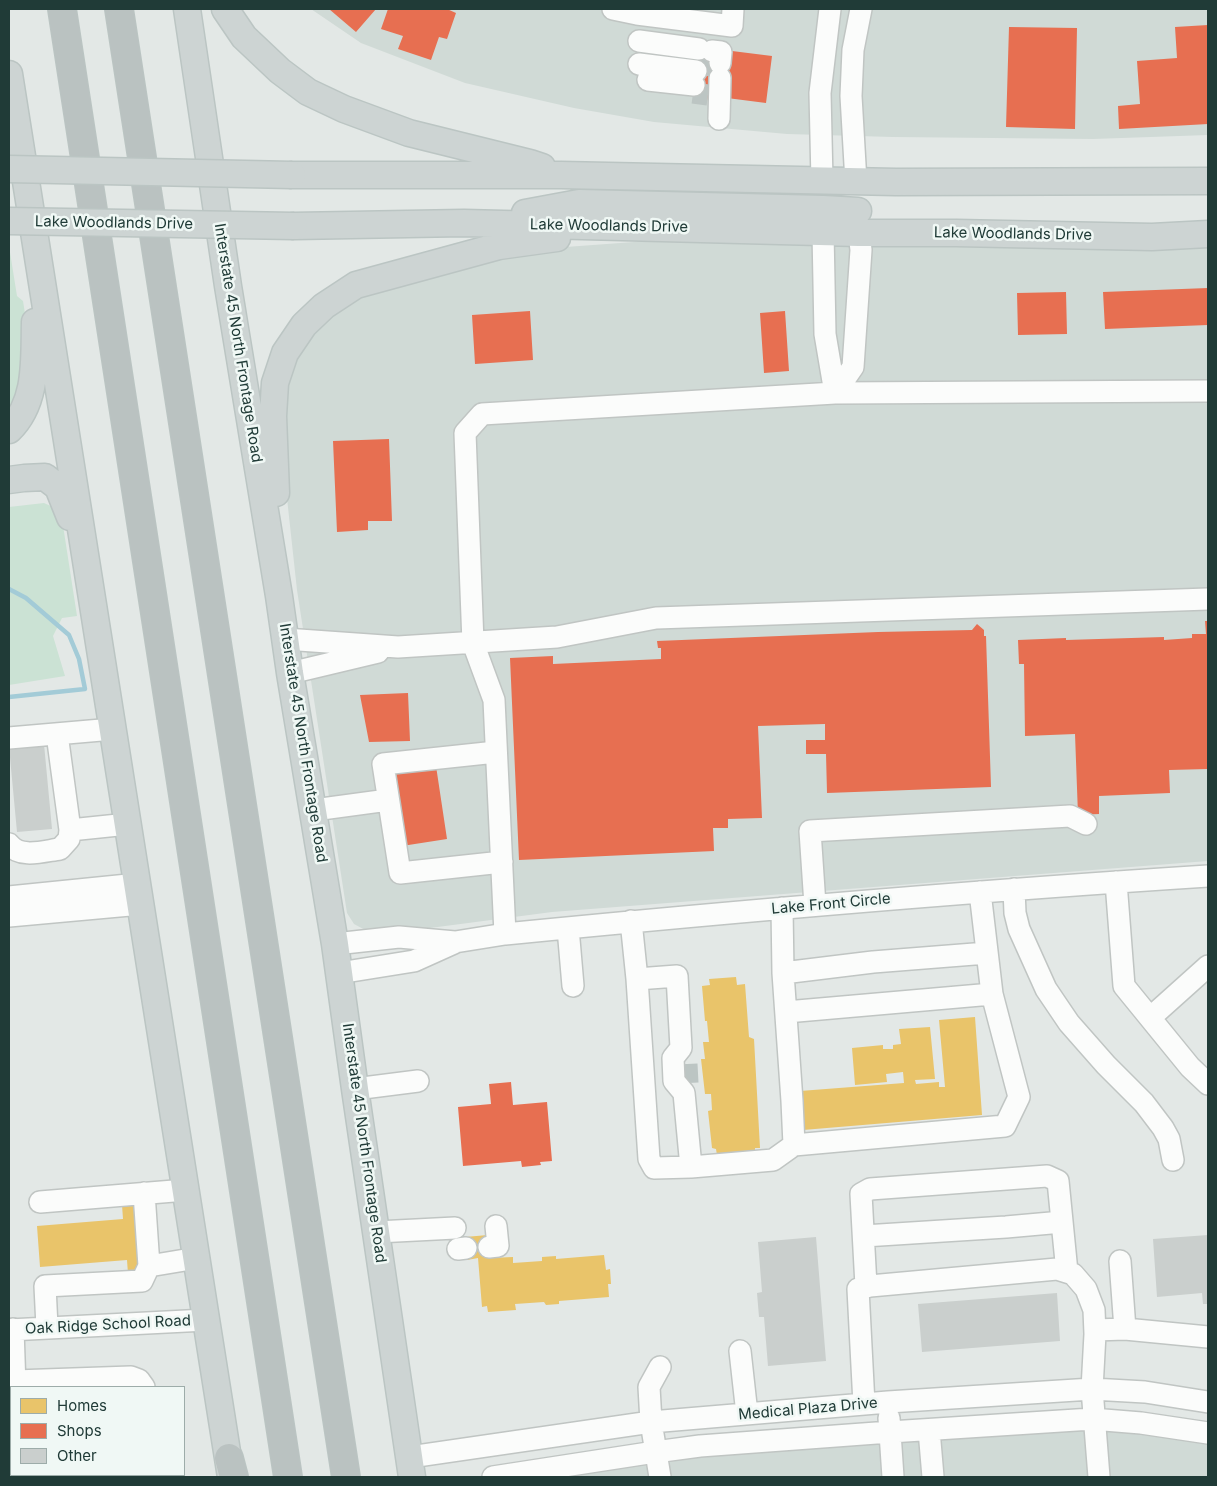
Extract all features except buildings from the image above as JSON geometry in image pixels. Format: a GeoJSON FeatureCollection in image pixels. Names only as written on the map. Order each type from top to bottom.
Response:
{"type":"FeatureCollection","features":[{"type":"Feature","properties":{"kind":"highway"},"geometry":{"type":"LineString","coordinates":[[62,9],[288,1477]]}},
{"type":"Feature","properties":{"kind":"highway"},"geometry":{"type":"LineString","coordinates":[[119,9],[346,1477]]}},
{"type":"Feature","properties":{"kind":"main road","name":"Interstate 45 North Frontage Road"},"geometry":{"type":"LineString","coordinates":[[186,9],[228,286],[340,973],[355,1089],[411,1467]]}},
{"type":"Feature","properties":{"kind":"main road"},"geometry":{"type":"LineString","coordinates":[[225,9],[244,37],[280,71],[308,92],[344,109],[409,133],[530,163],[561,175]]}},
{"type":"Feature","properties":{"kind":"main road"},"geometry":{"type":"LineString","coordinates":[[9,74],[206,1320],[232,1471]]}},
{"type":"Feature","properties":{"kind":"main road"},"geometry":{"type":"LineString","coordinates":[[9,169],[292,175],[561,175],[856,182],[1208,181]]}},
{"type":"Feature","properties":{"kind":"main road"},"geometry":{"type":"LineString","coordinates":[[464,223],[579,203],[823,220],[822,181]]}},
{"type":"Feature","properties":{"kind":"main road"},"geometry":{"type":"LineString","coordinates":[[856,182],[859,222]]}},
{"type":"Feature","properties":{"kind":"main road","name":"Lake Woodlands Drive"},"geometry":{"type":"LineString","coordinates":[[9,221],[294,226],[464,223],[678,228],[823,220],[956,232],[1152,237],[1208,234]]}},
{"type":"Feature","properties":{"kind":"main road"},"geometry":{"type":"LineString","coordinates":[[279,596],[273,416],[275,383],[285,353],[304,325],[324,306],[356,285],[498,246],[588,234],[678,228]]}},
{"type":"Feature","properties":{"kind":"main road"},"geometry":{"type":"LineString","coordinates":[[9,430],[24,408],[32,387],[34,375],[37,253]]}},
{"type":"Feature","properties":{"kind":"main road"},"geometry":{"type":"LineString","coordinates":[[9,480],[46,477],[58,487],[85,555]]}},
{"type":"Feature","properties":{"kind":"street"},"geometry":{"type":"LineString","coordinates":[[613,9],[637,14],[732,26],[733,9]]}},
{"type":"Feature","properties":{"kind":"street"},"geometry":{"type":"LineString","coordinates":[[822,181],[820,93],[830,9]]}},
{"type":"Feature","properties":{"kind":"street"},"geometry":{"type":"LineString","coordinates":[[856,182],[851,96],[853,50],[861,9]]}},
{"type":"Feature","properties":{"kind":"street"},"geometry":{"type":"LineString","coordinates":[[708,74],[639,64],[708,74]]}},
{"type":"Feature","properties":{"kind":"street"},"geometry":{"type":"LineString","coordinates":[[708,74],[719,119]]}},
{"type":"Feature","properties":{"kind":"street"},"geometry":{"type":"LineString","coordinates":[[823,220],[826,334],[835,393]]}},
{"type":"Feature","properties":{"kind":"street"},"geometry":{"type":"LineString","coordinates":[[835,393],[853,367],[860,250],[859,222]]}},
{"type":"Feature","properties":{"kind":"street"},"geometry":{"type":"LineString","coordinates":[[505,934],[494,700],[473,643],[466,433],[482,414],[835,393],[1208,391]]}},
{"type":"Feature","properties":{"kind":"street"},"geometry":{"type":"LineString","coordinates":[[285,639],[398,647],[557,638],[656,618],[1208,599]]}},
{"type":"Feature","properties":{"kind":"street"},"geometry":{"type":"LineString","coordinates":[[290,673],[398,647]]}},
{"type":"Feature","properties":{"kind":"street"},"geometry":{"type":"LineString","coordinates":[[9,738],[113,729]]}},
{"type":"Feature","properties":{"kind":"street"},"geometry":{"type":"LineString","coordinates":[[9,844],[20,853],[60,849],[69,839],[70,830],[57,734]]}},
{"type":"Feature","properties":{"kind":"street"},"geometry":{"type":"LineString","coordinates":[[496,752],[382,764],[400,873],[502,862]]}},
{"type":"Feature","properties":{"kind":"street"},"geometry":{"type":"LineString","coordinates":[[314,810],[388,800]]}},
{"type":"Feature","properties":{"kind":"street"},"geometry":{"type":"LineString","coordinates":[[815,905],[810,831],[1070,816],[1086,824]]}},
{"type":"Feature","properties":{"kind":"street"},"geometry":{"type":"LineString","coordinates":[[70,830],[128,824]]}},
{"type":"Feature","properties":{"kind":"street","name":"Lake Front Circle"},"geometry":{"type":"LineString","coordinates":[[335,944],[399,937],[455,942],[505,934],[631,921],[1014,889],[1208,876]]}},
{"type":"Feature","properties":{"kind":"street"},"geometry":{"type":"LineString","coordinates":[[1116,882],[1124,986],[1190,1067],[1208,1082]]}},
{"type":"Feature","properties":{"kind":"street"},"geometry":{"type":"LineString","coordinates":[[1014,889],[1015,913],[1019,929],[1046,989],[1069,1023],[1134,1093],[1163,1128],[1169,1139],[1173,1160]]}},
{"type":"Feature","properties":{"kind":"street"},"geometry":{"type":"LineString","coordinates":[[631,921],[637,979],[649,1159],[654,1168],[691,1167],[773,1160],[794,1146],[1005,1126],[1019,1097],[992,994],[980,892]]}},
{"type":"Feature","properties":{"kind":"street"},"geometry":{"type":"LineString","coordinates":[[9,897],[139,894]]}},
{"type":"Feature","properties":{"kind":"street"},"geometry":{"type":"LineString","coordinates":[[9,916],[139,894]]}},
{"type":"Feature","properties":{"kind":"street"},"geometry":{"type":"LineString","coordinates":[[782,908],[783,973],[794,1146]]}},
{"type":"Feature","properties":{"kind":"street"},"geometry":{"type":"LineString","coordinates":[[568,928],[573,986]]}},
{"type":"Feature","properties":{"kind":"street","name":"Lake Front Circle"},"geometry":{"type":"LineString","coordinates":[[340,973],[414,961],[455,942]]}},
{"type":"Feature","properties":{"kind":"street"},"geometry":{"type":"LineString","coordinates":[[783,973],[873,962],[987,953]]}},
{"type":"Feature","properties":{"kind":"street"},"geometry":{"type":"LineString","coordinates":[[1150,1018],[1208,966]]}},
{"type":"Feature","properties":{"kind":"street"},"geometry":{"type":"LineString","coordinates":[[637,979],[677,976],[691,1167]]}},
{"type":"Feature","properties":{"kind":"street"},"geometry":{"type":"LineString","coordinates":[[786,1012],[992,994]]}},
{"type":"Feature","properties":{"kind":"street"},"geometry":{"type":"LineString","coordinates":[[355,1089],[418,1081]]}},
{"type":"Feature","properties":{"kind":"street"},"geometry":{"type":"LineString","coordinates":[[866,1286],[861,1194],[870,1189],[1047,1176],[1058,1181],[1067,1272]]}},
{"type":"Feature","properties":{"kind":"street"},"geometry":{"type":"LineString","coordinates":[[40,1202],[186,1190]]}},
{"type":"Feature","properties":{"kind":"street"},"geometry":{"type":"LineString","coordinates":[[47,1327],[45,1286],[142,1281],[149,1266],[144,1193]]}},
{"type":"Feature","properties":{"kind":"street"},"geometry":{"type":"LineString","coordinates":[[864,1236],[1006,1228],[1062,1222]]}},
{"type":"Feature","properties":{"kind":"street"},"geometry":{"type":"LineString","coordinates":[[489,1247],[498,1246],[496,1226]]}},
{"type":"Feature","properties":{"kind":"street"},"geometry":{"type":"LineString","coordinates":[[377,1232],[455,1228]]}},
{"type":"Feature","properties":{"kind":"street"},"geometry":{"type":"LineString","coordinates":[[149,1266],[197,1258]]}},
{"type":"Feature","properties":{"kind":"street"},"geometry":{"type":"LineString","coordinates":[[1120,1261],[1125,1329]]}},
{"type":"Feature","properties":{"kind":"street"},"geometry":{"type":"LineString","coordinates":[[864,1404],[858,1289],[866,1286],[1057,1269],[1067,1272],[1073,1274],[1086,1288],[1094,1310],[1095,1330],[1092,1389],[1099,1477]]}},
{"type":"Feature","properties":{"kind":"street","name":"Oak Ridge School Road"},"geometry":{"type":"LineString","coordinates":[[11,1329],[206,1320]]}},
{"type":"Feature","properties":{"kind":"street"},"geometry":{"type":"LineString","coordinates":[[11,1329],[15,1384],[131,1377],[139,1380],[143,1386]]}},
{"type":"Feature","properties":{"kind":"street"},"geometry":{"type":"LineString","coordinates":[[1095,1330],[1125,1329],[1208,1337]]}},
{"type":"Feature","properties":{"kind":"street"},"geometry":{"type":"LineString","coordinates":[[740,1351],[747,1414]]}},
{"type":"Feature","properties":{"kind":"street"},"geometry":{"type":"LineString","coordinates":[[660,1367],[649,1387],[651,1422],[660,1477]]}},
{"type":"Feature","properties":{"kind":"street","name":"Medical Plaza Drive"},"geometry":{"type":"LineString","coordinates":[[411,1467],[651,1422],[888,1402],[1092,1389],[1144,1392],[1208,1402]]}},
{"type":"Feature","properties":{"kind":"street"},"geometry":{"type":"LineString","coordinates":[[888,1402],[893,1477]]}},
{"type":"Feature","properties":{"kind":"street","name":"Medical Plaza Drive"},"geometry":{"type":"LineString","coordinates":[[493,1477],[700,1446],[890,1432],[1095,1420],[1141,1423],[1208,1433]]}},
{"type":"Feature","properties":{"kind":"street"},"geometry":{"type":"LineString","coordinates":[[929,1430],[933,1477]]}},
{"type":"Feature","properties":{"kind":"shaded area"},"geometry":{"type":"Polygon","coordinates":[[[311,9],[1208,9],[1208,135],[1093,139],[893,137],[787,134],[654,122],[574,108],[465,83],[361,43],[311,9]]]}},
{"type":"Feature","properties":{"kind":"shaded area"},"geometry":{"type":"Polygon","coordinates":[[[675,239],[1208,245],[1208,861],[552,912],[430,928],[395,928],[369,932],[354,924],[347,913],[297,590],[280,434],[281,404],[298,351],[315,328],[363,294],[479,261],[552,248],[675,239]]]}},
{"type":"Feature","properties":{"kind":"shaded area"},"geometry":{"type":"Polygon","coordinates":[[[1077,1425],[1208,1440],[1208,1477],[545,1477],[690,1455],[1077,1425]]]}},
{"type":"Feature","properties":{"kind":"green space"},"geometry":{"type":"Polygon","coordinates":[[[9,246],[17,296],[23,301],[29,339],[25,376],[9,411],[9,246]]]}},
{"type":"Feature","properties":{"kind":"green space"},"geometry":{"type":"Polygon","coordinates":[[[44,503],[55,508],[62,519],[77,616],[62,618],[53,636],[65,676],[9,685],[9,507],[44,503]]]}},
{"type":"Feature","properties":{"kind":"waterway"},"geometry":{"type":"LineString","coordinates":[[9,589],[26,598],[69,635],[79,659],[85,689],[9,697]]}},
{"type":"Feature","properties":{"kind":"tunnel"},"geometry":{"type":"LineString","coordinates":[[697,64],[720,67]]}},
{"type":"Feature","properties":{"kind":"tunnel"},"geometry":{"type":"LineString","coordinates":[[693,93],[708,95]]}},
{"type":"Feature","properties":{"kind":"tunnel"},"geometry":{"type":"LineString","coordinates":[[687,1064],[688,1083]]}}]}
